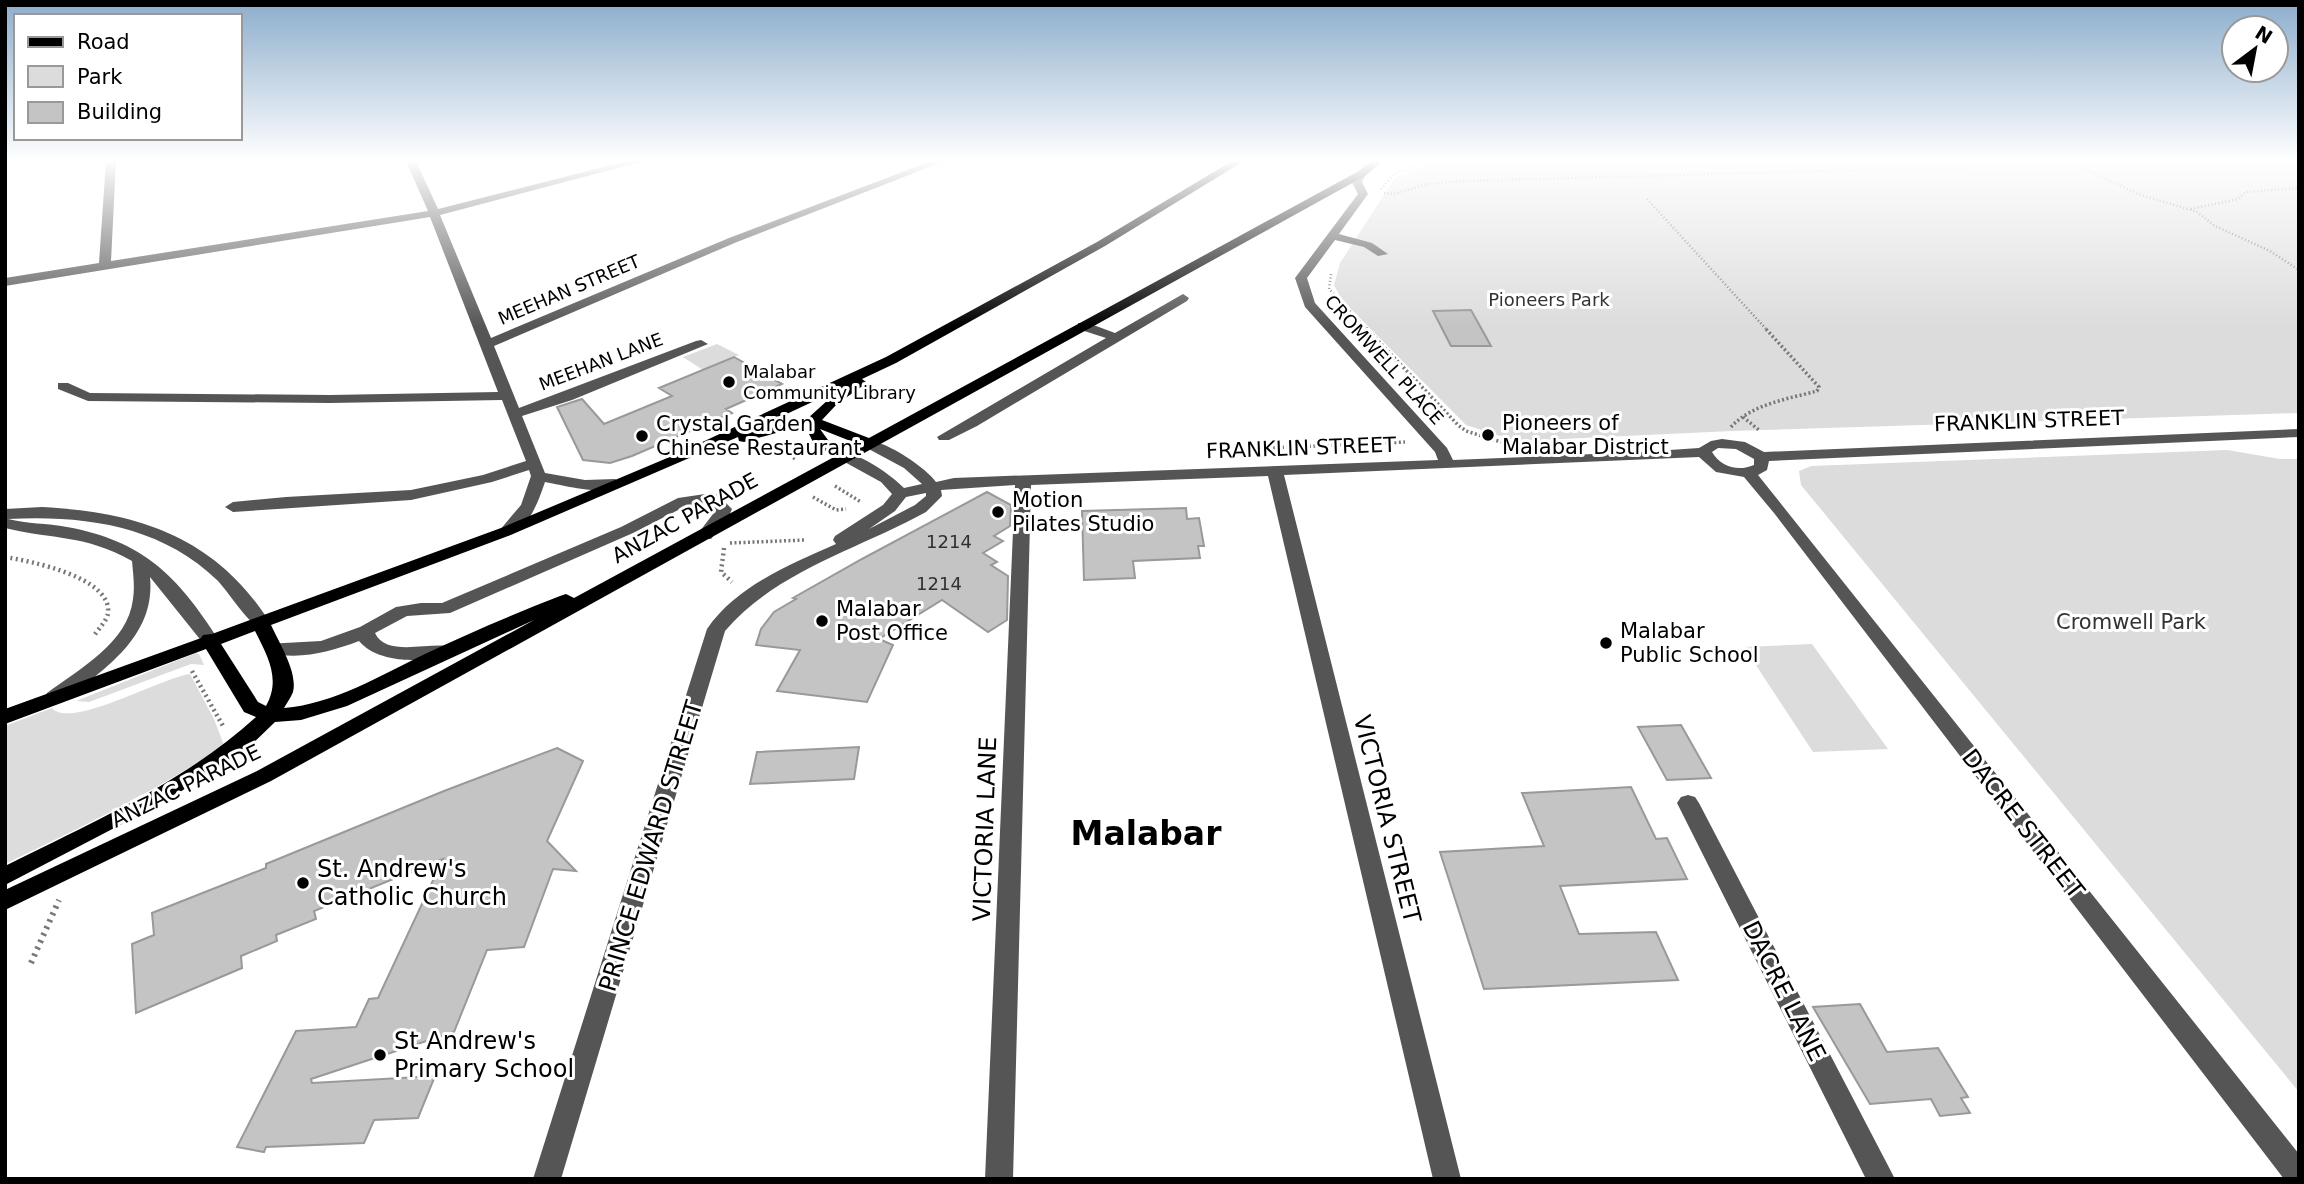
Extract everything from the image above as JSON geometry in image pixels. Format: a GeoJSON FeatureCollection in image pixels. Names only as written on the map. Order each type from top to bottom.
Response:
{"type":"FeatureCollection","features":[{"type":"Feature","properties":{"kind":"main road"},"geometry":{"type":"LineString","coordinates":[[5,717],[209,639],[507,531],[677,459],[891,360],[1147,216]]}},
{"type":"Feature","properties":{"kind":"main road","name":"ANZAC PARADE"},"geometry":{"type":"LineString","coordinates":[[5,901],[253,782],[1284,216]]}},
{"type":"Feature","properties":{"kind":"main road"},"geometry":{"type":"LineString","coordinates":[[846,457],[816,439],[813,421],[832,401],[891,360]]}},
{"type":"Feature","properties":{"kind":"main road"},"geometry":{"type":"LineString","coordinates":[[677,459],[782,425],[813,421],[838,428],[870,444]]}},
{"type":"Feature","properties":{"kind":"main road"},"geometry":{"type":"LineString","coordinates":[[209,639],[251,707],[261,714],[283,715],[324,706],[446,651],[647,567]]}},
{"type":"Feature","properties":{"kind":"main road"},"geometry":{"type":"LineString","coordinates":[[5,876],[171,787],[236,746],[270,715],[284,693],[273,648],[260,621]]}},
{"type":"Feature","properties":{"kind":"street"},"geometry":{"type":"LineString","coordinates":[[105,266],[108,216]]}},
{"type":"Feature","properties":{"kind":"street"},"geometry":{"type":"LineString","coordinates":[[5,282],[414,216]]}},
{"type":"Feature","properties":{"kind":"street"},"geometry":{"type":"LineString","coordinates":[[435,216],[536,470],[529,506],[507,531]]}},
{"type":"Feature","properties":{"kind":"street","name":"MEEHAN STREET"},"geometry":{"type":"LineString","coordinates":[[486,345],[795,216]]}},
{"type":"Feature","properties":{"kind":"street","name":"CROMWELL PLACE"},"geometry":{"type":"LineString","coordinates":[[1346,216],[1301,278],[1309,304],[1442,451],[1447,465]]}},
{"type":"Feature","properties":{"kind":"street"},"geometry":{"type":"LineString","coordinates":[[1331,236],[1368,245],[1382,254]]}},
{"type":"Feature","properties":{"kind":"street"},"geometry":{"type":"LineString","coordinates":[[944,436],[972,424],[1183,298]]}},
{"type":"Feature","properties":{"kind":"street"},"geometry":{"type":"LineString","coordinates":[[1083,326],[1117,338]]}},
{"type":"Feature","properties":{"kind":"street","name":"MEEHAN LANE"},"geometry":{"type":"LineString","coordinates":[[515,414],[567,397],[701,344]]}},
{"type":"Feature","properties":{"kind":"street"},"geometry":{"type":"LineString","coordinates":[[63,386],[88,397],[330,399],[506,396]]}},
{"type":"Feature","properties":{"kind":"street","name":"FRANKLIN STREET"},"geometry":{"type":"LineString","coordinates":[[900,494],[954,482],[1521,462],[1704,452],[1710,446],[1724,443],[1741,446],[1754,465],[2299,433]]}},
{"type":"Feature","properties":{"kind":"street"},"geometry":{"type":"LineString","coordinates":[[870,444],[919,472],[934,487]]}},
{"type":"Feature","properties":{"kind":"street"},"geometry":{"type":"LineString","coordinates":[[1704,452],[1709,461],[1722,469],[1754,465]]}},
{"type":"Feature","properties":{"kind":"street"},"geometry":{"type":"LineString","coordinates":[[846,457],[886,478],[900,494]]}},
{"type":"Feature","properties":{"kind":"street","name":"DACRE STREET"},"geometry":{"type":"LineString","coordinates":[[1754,465],[1780,510],[2299,1176]]}},
{"type":"Feature","properties":{"kind":"street"},"geometry":{"type":"LineString","coordinates":[[233,507],[411,495],[536,470],[585,485],[615,484]]}},
{"type":"Feature","properties":{"kind":"street","name":"VICTORIA STREET"},"geometry":{"type":"LineString","coordinates":[[1275,472],[1447,1179]]}},
{"type":"Feature","properties":{"kind":"street","name":"VICTORIA LANE"},"geometry":{"type":"LineString","coordinates":[[999,1179],[1023,481]]}},
{"type":"Feature","properties":{"kind":"street","name":"PRINCE EDWARD STREET"},"geometry":{"type":"LineString","coordinates":[[811,550],[876,533],[925,505],[934,496],[934,487]]}},
{"type":"Feature","properties":{"kind":"street","name":"PRINCE EDWARD STREET"},"geometry":{"type":"LineString","coordinates":[[547,1179],[716,629],[744,600],[811,550],[888,508],[896,502],[900,494]]}},
{"type":"Feature","properties":{"kind":"street"},"geometry":{"type":"LineString","coordinates":[[273,648],[289,651],[318,649],[366,631],[391,613],[416,607],[444,609],[627,530],[684,501],[712,498],[724,509],[721,517],[705,535]]}},
{"type":"Feature","properties":{"kind":"street"},"geometry":{"type":"LineString","coordinates":[[5,514],[29,512],[102,517],[168,536],[215,567],[260,621]]}},
{"type":"Feature","properties":{"kind":"street"},"geometry":{"type":"LineString","coordinates":[[5,523],[96,538],[140,558],[159,572],[209,639]]}},
{"type":"Feature","properties":{"kind":"street"},"geometry":{"type":"LineString","coordinates":[[54,698],[101,660],[129,632],[142,601],[140,558]]}},
{"type":"Feature","properties":{"kind":"street"},"geometry":{"type":"LineString","coordinates":[[366,631],[366,637],[376,648],[391,651],[446,651]]}},
{"type":"Feature","properties":{"kind":"street","name":"DACRE LANE"},"geometry":{"type":"LineString","coordinates":[[1688,803],[1881,1179]]}},
{"type":"Feature","properties":{"kind":"path"},"geometry":{"type":"LineString","coordinates":[[1663,216],[1819,387],[1817,391],[1767,406],[1736,421],[1731,426],[1734,434]]}},
{"type":"Feature","properties":{"kind":"path"},"geometry":{"type":"LineString","coordinates":[[2201,216],[2215,226],[2270,251],[2299,270]]}},
{"type":"Feature","properties":{"kind":"path"},"geometry":{"type":"LineString","coordinates":[[1350,240],[1332,265],[1328,289],[1461,428],[1510,444],[1521,462]]}},
{"type":"Feature","properties":{"kind":"path"},"geometry":{"type":"LineString","coordinates":[[774,446],[806,467]]}},
{"type":"Feature","properties":{"kind":"path"},"geometry":{"type":"LineString","coordinates":[[832,483],[867,506]]}},
{"type":"Feature","properties":{"kind":"path"},"geometry":{"type":"LineString","coordinates":[[812,496],[836,510],[849,509]]}},
{"type":"Feature","properties":{"kind":"path"},"geometry":{"type":"LineString","coordinates":[[729,543],[811,550]]}},
{"type":"Feature","properties":{"kind":"path"},"geometry":{"type":"LineString","coordinates":[[5,557],[52,566],[90,584],[108,604],[108,615],[93,637]]}},
{"type":"Feature","properties":{"kind":"path"},"geometry":{"type":"LineString","coordinates":[[185,671],[194,671],[223,728]]}},
{"type":"Feature","properties":{"kind":"path"},"geometry":{"type":"LineString","coordinates":[[31,963],[60,900],[83,864]]}},
{"type":"Feature","properties":{"kind":"green space","name":"Pioneers Park"},"geometry":{"type":"Polygon","coordinates":[[[1370,216],[2299,216],[2299,413],[1732,431],[1516,441],[1466,425],[1342,300],[1334,285],[1340,263],[1370,216]]]}},
{"type":"Feature","properties":{"kind":"green space"},"geometry":{"type":"Polygon","coordinates":[[[717,344],[739,355],[703,370],[683,357],[717,344]]]}},
{"type":"Feature","properties":{"kind":"green space","name":"Cromwell Park"},"geometry":{"type":"Polygon","coordinates":[[[2227,450],[2280,459],[2299,459],[2299,1092],[1801,485],[1799,471],[1811,466],[2227,450]]]}},
{"type":"Feature","properties":{"kind":"green space"},"geometry":{"type":"Polygon","coordinates":[[[1812,644],[1888,749],[1813,752],[1744,647],[1812,644]]]}},
{"type":"Feature","properties":{"kind":"green space"},"geometry":{"type":"Polygon","coordinates":[[[196,653],[204,665],[191,664],[89,702],[76,701],[196,653]]]}},
{"type":"Feature","properties":{"kind":"green space"},"geometry":{"type":"Polygon","coordinates":[[[190,674],[214,719],[224,745],[144,794],[5,864],[5,726],[52,708],[62,713],[96,708],[190,674]]]}},
{"type":"Feature","properties":{"kind":"building"},"geometry":{"type":"Polygon","coordinates":[[[1471,310],[1491,346],[1451,346],[1433,311],[1471,310]]]}},
{"type":"Feature","properties":{"kind":"building"},"geometry":{"type":"Polygon","coordinates":[[[734,357],[782,384],[726,409],[732,413],[610,463],[583,460],[557,407],[582,399],[604,424],[672,396],[659,388],[734,357]]]}},
{"type":"Feature","properties":{"kind":"building"},"geometry":{"type":"Polygon","coordinates":[[[987,492],[1011,505],[1010,526],[994,536],[1003,541],[983,553],[997,562],[991,565],[1008,576],[1007,620],[988,632],[942,600],[879,639],[893,645],[867,702],[777,691],[800,650],[756,645],[761,629],[774,612],[796,599],[793,598],[862,559],[987,492]]]}},
{"type":"Feature","properties":{"kind":"building"},"geometry":{"type":"Polygon","coordinates":[[[1186,508],[1187,519],[1199,518],[1204,546],[1198,546],[1200,558],[1133,561],[1135,578],[1084,580],[1082,511],[1186,508]]]}},
{"type":"Feature","properties":{"kind":"building"},"geometry":{"type":"Polygon","coordinates":[[[1681,725],[1711,778],[1667,780],[1638,727],[1681,725]]]}},
{"type":"Feature","properties":{"kind":"building"},"geometry":{"type":"Polygon","coordinates":[[[859,747],[854,779],[750,784],[757,752],[859,747]]]}},
{"type":"Feature","properties":{"kind":"building","name":"St. Andrew's Catholic Church"},"geometry":{"type":"Polygon","coordinates":[[[557,748],[583,761],[547,841],[576,871],[553,869],[524,947],[487,950],[454,1032],[311,1079],[312,1083],[435,1076],[418,1118],[374,1120],[364,1143],[266,1147],[264,1152],[237,1147],[296,1031],[356,1027],[369,999],[378,998],[443,859],[314,911],[316,919],[276,935],[277,941],[241,956],[242,968],[136,1013],[132,944],[154,935],[152,913],[266,868],[266,864],[444,791],[557,748]]]}},
{"type":"Feature","properties":{"kind":"building"},"geometry":{"type":"Polygon","coordinates":[[[1631,787],[1656,839],[1667,838],[1687,879],[1560,886],[1579,934],[1656,932],[1678,980],[1484,989],[1440,852],[1544,846],[1522,793],[1631,787]]]}},
{"type":"Feature","properties":{"kind":"building"},"geometry":{"type":"Polygon","coordinates":[[[1860,1004],[1887,1052],[1938,1048],[1968,1097],[1961,1098],[1970,1113],[1940,1116],[1931,1099],[1870,1104],[1813,1007],[1860,1004]]]}},
{"type":"Feature","properties":{"kind":"place","name":"Malabar Community Library"},"geometry":{"type":"Point","coordinates":[729,382]}},
{"type":"Feature","properties":{"kind":"place","name":"Pioneers of Malabar District"},"geometry":{"type":"Point","coordinates":[1488,435]}},
{"type":"Feature","properties":{"kind":"place","name":"Crystal Garden Chinese Restaurant"},"geometry":{"type":"Point","coordinates":[642,436]}},
{"type":"Feature","properties":{"kind":"place","name":"Motion Pilates Studio"},"geometry":{"type":"Point","coordinates":[998,512]}},
{"type":"Feature","properties":{"kind":"place","name":"Malabar Post Office"},"geometry":{"type":"Point","coordinates":[822,621]}},
{"type":"Feature","properties":{"kind":"place","name":"Malabar Public School"},"geometry":{"type":"Point","coordinates":[1606,643]}},
{"type":"Feature","properties":{"kind":"place","name":"St. Andrew's Catholic Church"},"geometry":{"type":"Point","coordinates":[303,883]}},
{"type":"Feature","properties":{"kind":"place","name":"St Andrew's Primary School"},"geometry":{"type":"Point","coordinates":[380,1055]}},
{"type":"Feature","properties":{"kind":"district","name":"Malabar"},"geometry":{"type":"Point","coordinates":[1146,833]}}]}
